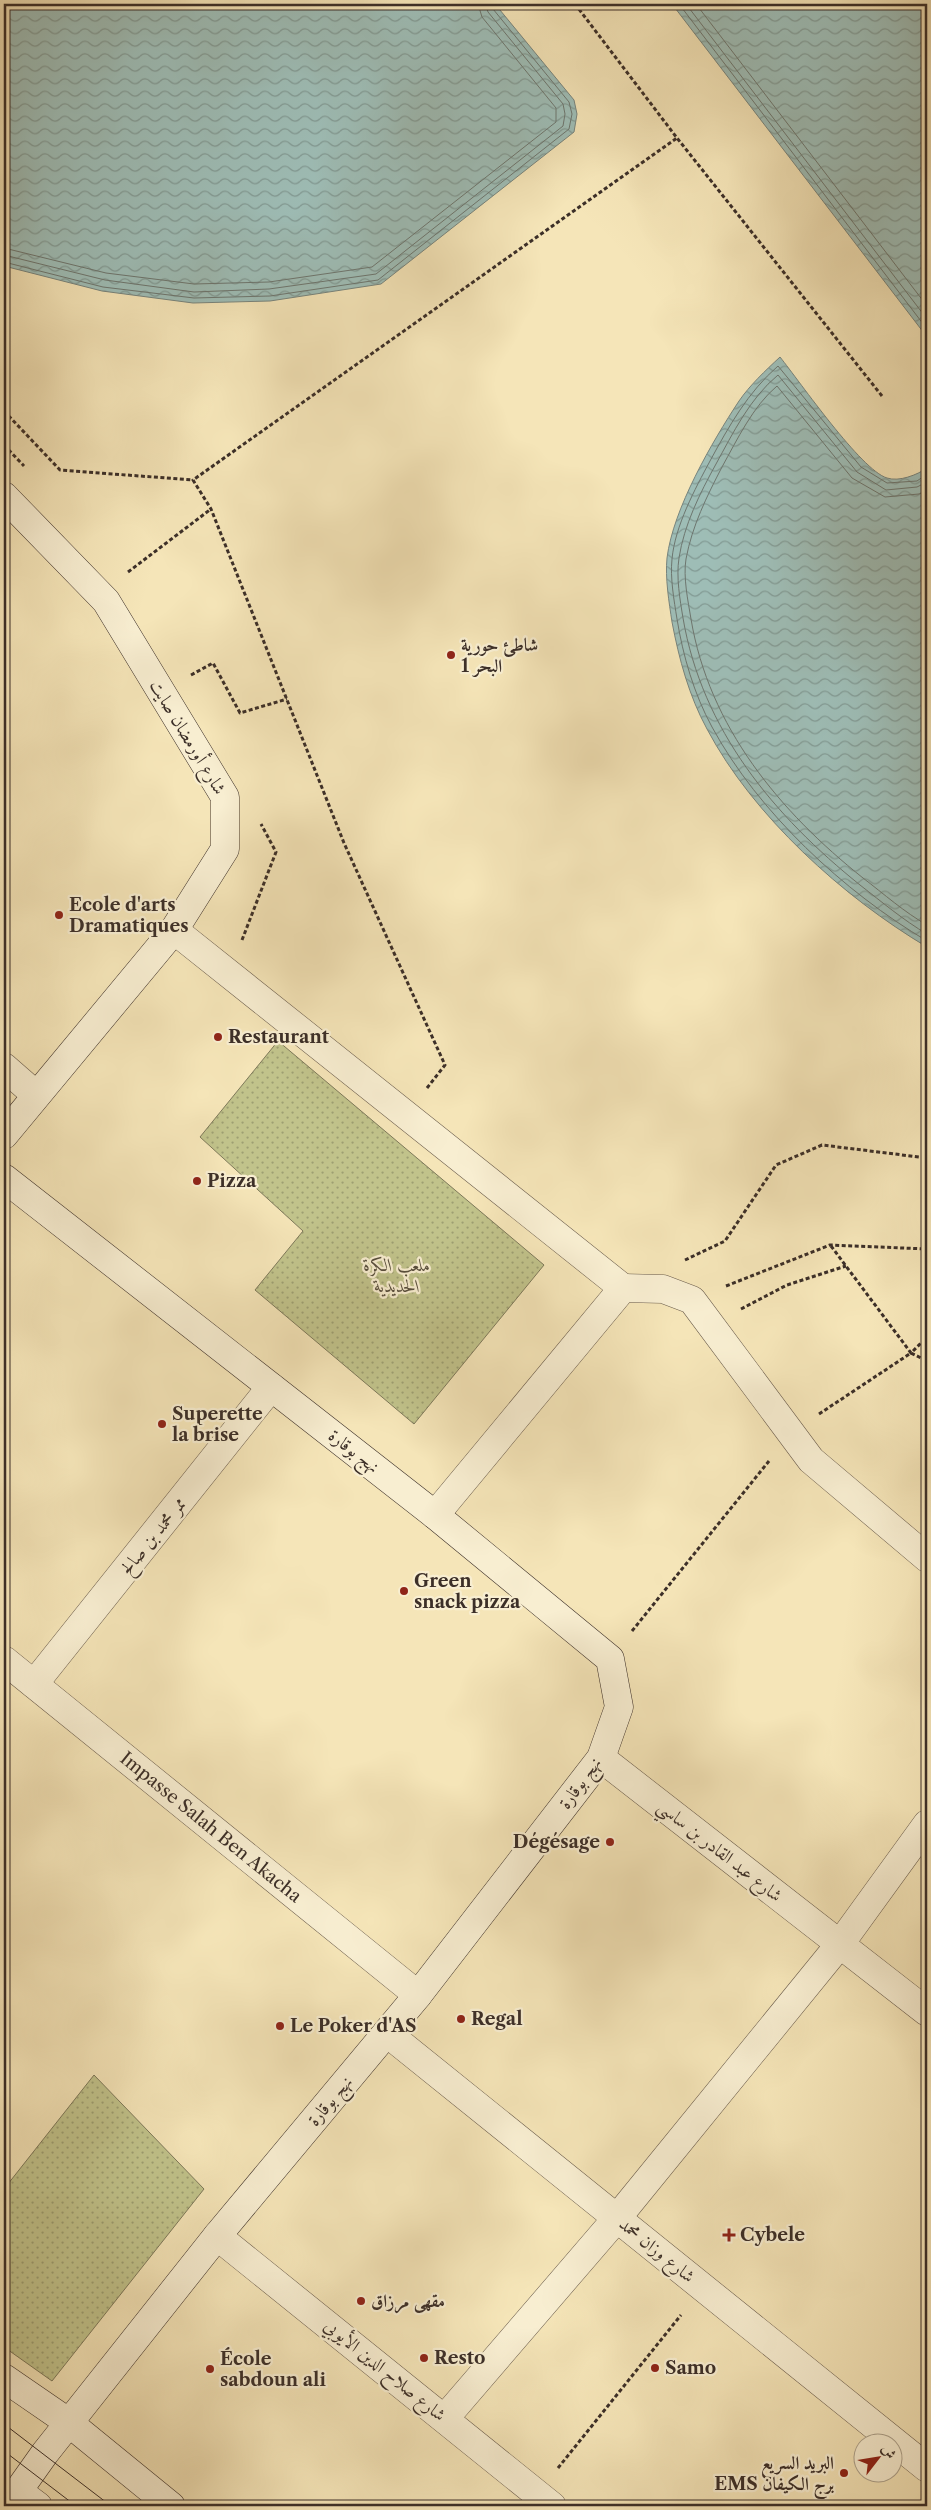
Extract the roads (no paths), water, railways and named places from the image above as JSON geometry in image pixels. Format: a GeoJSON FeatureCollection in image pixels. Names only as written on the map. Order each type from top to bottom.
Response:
{"type":"FeatureCollection","features":[{"type":"Feature","properties":{"kind":"street","name":"شارع أورمضان صايت"},"geometry":{"type":"LineString","coordinates":[[4,496],[106,601],[226,797],[225,849],[174,930],[4,1135]]}},
{"type":"Feature","properties":{"kind":"street"},"geometry":{"type":"LineString","coordinates":[[174,930],[623,1288],[663,1289],[692,1300],[811,1460],[927,1558]]}},
{"type":"Feature","properties":{"kind":"street"},"geometry":{"type":"LineString","coordinates":[[4,1068],[36,1095]]}},
{"type":"Feature","properties":{"kind":"street","name":"نهج بوقارة"},"geometry":{"type":"LineString","coordinates":[[4,1178],[435,1515],[610,1659],[619,1707],[601,1758],[418,1995],[217,2236],[68,2422],[20,2501]]}},
{"type":"Feature","properties":{"kind":"street"},"geometry":{"type":"LineString","coordinates":[[435,1515],[623,1288]]}},
{"type":"Feature","properties":{"kind":"street","name":"ممر محمد بن صالح"},"geometry":{"type":"LineString","coordinates":[[34,1684],[272,1387]]}},
{"type":"Feature","properties":{"kind":"street","name":"Impasse Salah Ben Akacha"},"geometry":{"type":"LineString","coordinates":[[4,1660],[418,1995]]}},
{"type":"Feature","properties":{"kind":"street","name":"شارع عبد القادر بن ساسي"},"geometry":{"type":"LineString","coordinates":[[601,1758],[927,2012]]}},
{"type":"Feature","properties":{"kind":"street"},"geometry":{"type":"LineString","coordinates":[[445,2418],[617,2218],[840,1944],[927,1824]]}},
{"type":"Feature","properties":{"kind":"street","name":"شارع وزان محمد"},"geometry":{"type":"LineString","coordinates":[[387,2033],[927,2468]]}},
{"type":"Feature","properties":{"kind":"street","name":"شارع صلاح الدين الأيوبي"},"geometry":{"type":"LineString","coordinates":[[217,2236],[445,2418],[544,2500]]}},
{"type":"Feature","properties":{"kind":"street"},"geometry":{"type":"LineString","coordinates":[[4,2378],[68,2422],[171,2506]]}},
{"type":"Feature","properties":{"kind":"water"},"geometry":{"type":"Polygon","coordinates":[[[4,4],[495,4],[574,100],[577,114],[574,132],[381,284],[270,301],[193,303],[102,291],[4,266],[4,4]]]}},
{"type":"Feature","properties":{"kind":"water"},"geometry":{"type":"Polygon","coordinates":[[[672,4],[927,4],[927,337],[672,4]]]}},
{"type":"Feature","properties":{"kind":"water"},"geometry":{"type":"Polygon","coordinates":[[[780,357],[847,443],[876,472],[887,478],[897,479],[913,475],[927,468],[927,947],[895,927],[833,879],[803,852],[749,793],[726,761],[707,729],[685,677],[678,650],[671,614],[667,574],[667,558],[677,519],[695,477],[728,418],[748,389],[780,357]]]}},
{"type":"Feature","properties":{"kind":"tram line"},"geometry":{"type":"LineString","coordinates":[[4,2424],[111,2506]]}},
{"type":"Feature","properties":{"kind":"tram line"},"geometry":{"type":"LineString","coordinates":[[4,2451],[76,2506]]}},
{"type":"Feature","properties":{"kind":"place","name":"شاطئ حورية البحر 1"},"geometry":{"type":"Point","coordinates":[451,655]}},
{"type":"Feature","properties":{"kind":"place","name":"Ecole d'arts Dramatiques"},"geometry":{"type":"Point","coordinates":[59,915]}},
{"type":"Feature","properties":{"kind":"place","name":"Restaurant"},"geometry":{"type":"Point","coordinates":[218,1037]}},
{"type":"Feature","properties":{"kind":"place","name":"Pizza"},"geometry":{"type":"Point","coordinates":[197,1181]}},
{"type":"Feature","properties":{"kind":"place","name":"Superette la brise"},"geometry":{"type":"Point","coordinates":[162,1424]}},
{"type":"Feature","properties":{"kind":"place","name":"Green snack pizza"},"geometry":{"type":"Point","coordinates":[404,1591]}},
{"type":"Feature","properties":{"kind":"place","name":"Dégésage"},"geometry":{"type":"Point","coordinates":[610,1842]}},
{"type":"Feature","properties":{"kind":"place","name":"Regal"},"geometry":{"type":"Point","coordinates":[461,2019]}},
{"type":"Feature","properties":{"kind":"place","name":"Le Poker d'AS"},"geometry":{"type":"Point","coordinates":[280,2026]}},
{"type":"Feature","properties":{"kind":"place","name":"Cybele"},"geometry":{"type":"Point","coordinates":[729,2235]}},
{"type":"Feature","properties":{"kind":"place","name":"مقهى مرزاق"},"geometry":{"type":"Point","coordinates":[361,2301]}},
{"type":"Feature","properties":{"kind":"place","name":"Resto"},"geometry":{"type":"Point","coordinates":[424,2358]}},
{"type":"Feature","properties":{"kind":"place","name":"Samo"},"geometry":{"type":"Point","coordinates":[655,2368]}},
{"type":"Feature","properties":{"kind":"place","name":"École sabdoun ali"},"geometry":{"type":"Point","coordinates":[210,2369]}},
{"type":"Feature","properties":{"kind":"place","name":"البريد السريع EMS برج الكيفان"},"geometry":{"type":"Point","coordinates":[844,2473]}},
{"type":"Feature","properties":{"kind":"park label","name":"ملعب الكرة الحديدية"},"geometry":{"type":"Point","coordinates":[397,1275]}}]}
